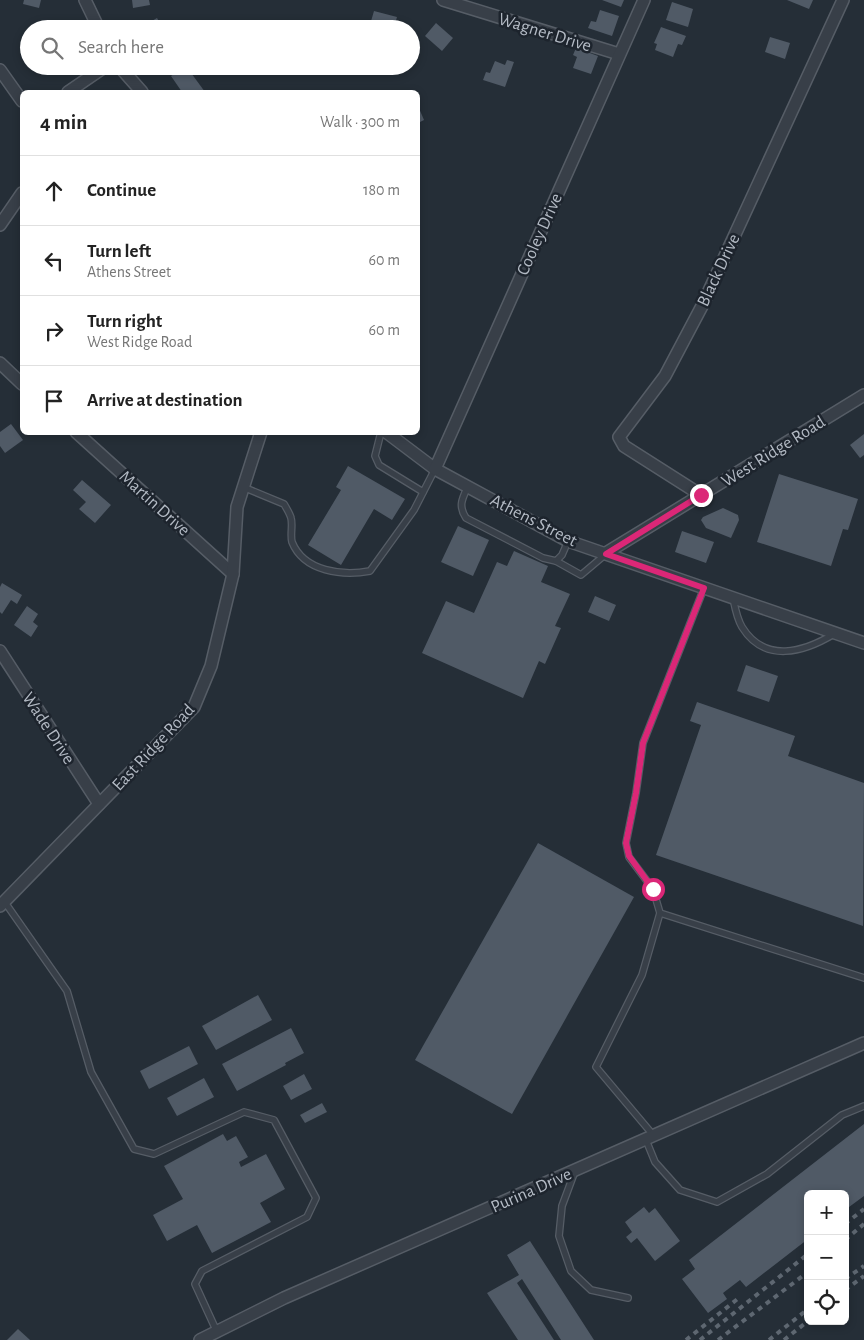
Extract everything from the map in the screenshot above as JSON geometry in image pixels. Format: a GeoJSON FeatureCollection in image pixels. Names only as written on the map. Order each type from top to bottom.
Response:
{"type":"FeatureCollection","features":[{"type":"Feature","properties":{"kind":"street"},"geometry":{"type":"LineString","coordinates":[[85,0],[95,20]]}},
{"type":"Feature","properties":{"kind":"street","name":"Wagner Drive"},"geometry":{"type":"LineString","coordinates":[[443,0],[620,54]]}},
{"type":"Feature","properties":{"kind":"street","name":"Cooley Drive"},"geometry":{"type":"LineString","coordinates":[[435,469],[644,0]]}},
{"type":"Feature","properties":{"kind":"street","name":"Black Drive"},"geometry":{"type":"LineString","coordinates":[[701,495],[624,446],[619,438],[665,376],[702,306],[843,0]]}},
{"type":"Feature","properties":{"kind":"street"},"geometry":{"type":"LineString","coordinates":[[0,70],[20,98]]}},
{"type":"Feature","properties":{"kind":"street"},"geometry":{"type":"LineString","coordinates":[[71,90],[93,75]]}},
{"type":"Feature","properties":{"kind":"street"},"geometry":{"type":"LineString","coordinates":[[127,75],[140,90]]}},
{"type":"Feature","properties":{"kind":"street"},"geometry":{"type":"LineString","coordinates":[[0,225],[20,196]]}},
{"type":"Feature","properties":{"kind":"street"},"geometry":{"type":"LineString","coordinates":[[0,363],[20,382]]}},
{"type":"Feature","properties":{"kind":"street","name":"West Ridge Road"},"geometry":{"type":"LineString","coordinates":[[606,554],[864,395]]}},
{"type":"Feature","properties":{"kind":"street","name":"Martin Drive"},"geometry":{"type":"LineString","coordinates":[[79,435],[233,574]]}},
{"type":"Feature","properties":{"kind":"street","name":"East Ridge Road"},"geometry":{"type":"LineString","coordinates":[[1,902],[194,707],[211,666],[233,574],[237,508],[260,435]]}},
{"type":"Feature","properties":{"kind":"street","name":"Athens Street"},"geometry":{"type":"LineString","coordinates":[[390,435],[435,469],[568,541],[864,643]]}},
{"type":"Feature","properties":{"kind":"street","name":"Wade Drive"},"geometry":{"type":"LineString","coordinates":[[0,651],[99,804]]}},
{"type":"Feature","properties":{"kind":"street","name":"Purina Drive"},"geometry":{"type":"LineString","coordinates":[[200,1340],[284,1298],[864,1043]]}},
{"type":"Feature","properties":{"kind":"lane"},"geometry":{"type":"LineString","coordinates":[[380,435],[375,456],[380,465],[423,492]]}},
{"type":"Feature","properties":{"kind":"lane"},"geometry":{"type":"LineString","coordinates":[[243,487],[284,504],[292,519],[292,540],[299,553],[315,565],[333,573],[370,571],[414,510],[435,469]]}},
{"type":"Feature","properties":{"kind":"lane"},"geometry":{"type":"LineString","coordinates":[[468,486],[461,501],[461,510],[466,518],[543,558],[556,562],[581,575],[606,554]]}},
{"type":"Feature","properties":{"kind":"lane"},"geometry":{"type":"LineString","coordinates":[[556,562],[562,555],[568,541]]}},
{"type":"Feature","properties":{"kind":"lane"},"geometry":{"type":"LineString","coordinates":[[704,588],[643,743],[626,843],[629,856],[653,889],[660,913],[642,976],[596,1067],[650,1138],[656,1162],[680,1190],[717,1202],[767,1174],[842,1115],[864,1106]]}},
{"type":"Feature","properties":{"kind":"lane"},"geometry":{"type":"LineString","coordinates":[[732,598],[743,629],[757,643],[776,651],[803,650],[836,633]]}},
{"type":"Feature","properties":{"kind":"lane"},"geometry":{"type":"LineString","coordinates":[[1,902],[67,991],[91,1072],[134,1149],[154,1154],[244,1112],[274,1120],[316,1198],[307,1217],[202,1271],[196,1284],[217,1332]]}},
{"type":"Feature","properties":{"kind":"lane"},"geometry":{"type":"LineString","coordinates":[[660,913],[864,978]]}},
{"type":"Feature","properties":{"kind":"lane"},"geometry":{"type":"LineString","coordinates":[[575,1171],[562,1206],[559,1236],[571,1271],[591,1290],[628,1298]]}},
{"type":"Feature","properties":{"kind":"building"},"geometry":{"type":"Polygon","coordinates":[[[24,0],[41,0],[39,8],[23,4],[24,0]]]}},
{"type":"Feature","properties":{"kind":"building"},"geometry":{"type":"Polygon","coordinates":[[[132,0],[149,0],[150,5],[133,8],[132,0]]]}},
{"type":"Feature","properties":{"kind":"building"},"geometry":{"type":"Polygon","coordinates":[[[602,0],[624,0],[621,7],[602,0]]]}},
{"type":"Feature","properties":{"kind":"building"},"geometry":{"type":"Polygon","coordinates":[[[787,0],[813,0],[809,9],[787,0]]]}},
{"type":"Feature","properties":{"kind":"building"},"geometry":{"type":"Polygon","coordinates":[[[672,2],[693,9],[688,27],[666,20],[672,2]]]}},
{"type":"Feature","properties":{"kind":"building"},"geometry":{"type":"Polygon","coordinates":[[[600,10],[619,16],[612,36],[588,28],[591,21],[596,22],[600,10]]]}},
{"type":"Feature","properties":{"kind":"building"},"geometry":{"type":"Polygon","coordinates":[[[374,11],[397,17],[396,20],[371,20],[374,11]]]}},
{"type":"Feature","properties":{"kind":"building"},"geometry":{"type":"Polygon","coordinates":[[[436,23],[453,38],[442,51],[425,36],[436,23]]]}},
{"type":"Feature","properties":{"kind":"building"},"geometry":{"type":"Polygon","coordinates":[[[661,27],[686,36],[682,45],[678,44],[673,57],[655,50],[657,44],[654,43],[661,27]]]}},
{"type":"Feature","properties":{"kind":"building"},"geometry":{"type":"Polygon","coordinates":[[[770,37],[790,43],[785,59],[765,52],[770,37]]]}},
{"type":"Feature","properties":{"kind":"building"},"geometry":{"type":"Polygon","coordinates":[[[576,48],[598,56],[591,74],[573,68],[577,57],[573,55],[576,48]]]}},
{"type":"Feature","properties":{"kind":"building"},"geometry":{"type":"Polygon","coordinates":[[[507,60],[514,62],[505,87],[483,80],[486,72],[490,73],[495,61],[505,65],[507,60]]]}},
{"type":"Feature","properties":{"kind":"building"},"geometry":{"type":"Polygon","coordinates":[[[193,75],[204,90],[181,90],[171,76],[193,75]]]}},
{"type":"Feature","properties":{"kind":"building"},"geometry":{"type":"Polygon","coordinates":[[[420,111],[424,120],[420,122],[420,111]]]}},
{"type":"Feature","properties":{"kind":"building"},"geometry":{"type":"Polygon","coordinates":[[[11,424],[23,440],[5,453],[0,446],[0,432],[11,424]]]}},
{"type":"Feature","properties":{"kind":"building"},"geometry":{"type":"Polygon","coordinates":[[[864,434],[864,455],[860,458],[850,445],[864,434]]]}},
{"type":"Feature","properties":{"kind":"building"},"geometry":{"type":"Polygon","coordinates":[[[348,466],[405,499],[392,520],[374,509],[341,565],[308,545],[341,490],[336,487],[348,466]]]}},
{"type":"Feature","properties":{"kind":"building"},"geometry":{"type":"Polygon","coordinates":[[[779,474],[858,499],[848,530],[843,529],[831,566],[757,542],[779,474]]]}},
{"type":"Feature","properties":{"kind":"building"},"geometry":{"type":"Polygon","coordinates":[[[82,480],[111,505],[95,523],[79,509],[86,502],[73,490],[82,480]]]}},
{"type":"Feature","properties":{"kind":"building"},"geometry":{"type":"Polygon","coordinates":[[[723,508],[738,515],[739,520],[731,538],[706,528],[701,520],[703,517],[723,508]]]}},
{"type":"Feature","properties":{"kind":"building"},"geometry":{"type":"Polygon","coordinates":[[[458,526],[489,540],[473,576],[441,562],[458,526]]]}},
{"type":"Feature","properties":{"kind":"building"},"geometry":{"type":"Polygon","coordinates":[[[682,531],[714,542],[706,563],[675,552],[682,531]]]}},
{"type":"Feature","properties":{"kind":"building"},"geometry":{"type":"Polygon","coordinates":[[[514,551],[548,566],[541,582],[570,594],[555,626],[561,628],[545,664],[539,661],[523,698],[422,653],[446,601],[474,613],[497,562],[507,566],[514,551]]]}},
{"type":"Feature","properties":{"kind":"building"},"geometry":{"type":"Polygon","coordinates":[[[2,583],[22,595],[17,604],[11,600],[2,614],[0,612],[0,587],[2,583]]]}},
{"type":"Feature","properties":{"kind":"building"},"geometry":{"type":"Polygon","coordinates":[[[595,596],[616,605],[609,621],[588,612],[595,596]]]}},
{"type":"Feature","properties":{"kind":"building"},"geometry":{"type":"Polygon","coordinates":[[[27,606],[38,614],[33,622],[38,626],[31,637],[14,625],[27,606]]]}},
{"type":"Feature","properties":{"kind":"building"},"geometry":{"type":"Polygon","coordinates":[[[746,665],[778,676],[769,702],[737,691],[746,665]]]}},
{"type":"Feature","properties":{"kind":"building"},"geometry":{"type":"Polygon","coordinates":[[[697,702],[795,736],[788,756],[864,783],[863,926],[656,855],[701,725],[690,721],[697,702]]]}},
{"type":"Feature","properties":{"kind":"building"},"geometry":{"type":"Polygon","coordinates":[[[538,843],[634,897],[512,1114],[415,1060],[538,843]]]}},
{"type":"Feature","properties":{"kind":"building"},"geometry":{"type":"Polygon","coordinates":[[[258,995],[272,1020],[216,1050],[202,1026],[258,995]]]}},
{"type":"Feature","properties":{"kind":"building"},"geometry":{"type":"Polygon","coordinates":[[[291,1028],[304,1053],[285,1063],[286,1065],[237,1091],[222,1064],[291,1028]]]}},
{"type":"Feature","properties":{"kind":"building"},"geometry":{"type":"Polygon","coordinates":[[[189,1046],[198,1064],[149,1089],[140,1071],[189,1046]]]}},
{"type":"Feature","properties":{"kind":"building"},"geometry":{"type":"Polygon","coordinates":[[[304,1074],[312,1089],[291,1100],[283,1086],[304,1074]]]}},
{"type":"Feature","properties":{"kind":"building"},"geometry":{"type":"Polygon","coordinates":[[[204,1078],[214,1097],[177,1116],[167,1098],[204,1078]]]}},
{"type":"Feature","properties":{"kind":"building"},"geometry":{"type":"Polygon","coordinates":[[[322,1103],[327,1112],[305,1123],[300,1115],[322,1103]]]}},
{"type":"Feature","properties":{"kind":"building"},"geometry":{"type":"Polygon","coordinates":[[[864,1124],[864,1196],[849,1207],[849,1190],[804,1190],[804,1242],[746,1287],[740,1280],[723,1293],[727,1299],[708,1313],[682,1279],[695,1269],[689,1260],[864,1124]]]}},
{"type":"Feature","properties":{"kind":"building"},"geometry":{"type":"Polygon","coordinates":[[[223,1134],[227,1141],[236,1136],[248,1157],[239,1162],[241,1167],[266,1154],[285,1189],[260,1203],[271,1222],[212,1253],[197,1225],[167,1241],[153,1215],[183,1199],[164,1166],[223,1134]]]}},
{"type":"Feature","properties":{"kind":"building"},"geometry":{"type":"Polygon","coordinates":[[[644,1207],[649,1213],[655,1208],[680,1241],[655,1261],[637,1238],[631,1243],[626,1237],[632,1232],[625,1222],[644,1207]]]}},
{"type":"Feature","properties":{"kind":"building"},"geometry":{"type":"Polygon","coordinates":[[[530,1241],[594,1340],[561,1340],[522,1279],[517,1283],[554,1340],[518,1340],[487,1293],[519,1275],[507,1255],[530,1241]]]}},
{"type":"Feature","properties":{"kind":"building"},"geometry":{"type":"Polygon","coordinates":[[[18,1329],[30,1340],[7,1340],[18,1329]]]}},
{"type":"Feature","properties":{"kind":"railway"},"geometry":{"type":"LineString","coordinates":[[849,1221],[864,1209]]}},
{"type":"Feature","properties":{"kind":"railway"},"geometry":{"type":"LineString","coordinates":[[849,1237],[864,1224]]}},
{"type":"Feature","properties":{"kind":"railway"},"geometry":{"type":"LineString","coordinates":[[700,1340],[804,1257]]}},
{"type":"Feature","properties":{"kind":"railway"},"geometry":{"type":"LineString","coordinates":[[849,1276],[864,1266]]}},
{"type":"Feature","properties":{"kind":"railway"},"geometry":{"type":"LineString","coordinates":[[718,1340],[804,1275]]}},
{"type":"Feature","properties":{"kind":"railway"},"geometry":{"type":"LineString","coordinates":[[849,1287],[864,1276]]}},
{"type":"Feature","properties":{"kind":"railway"},"geometry":{"type":"LineString","coordinates":[[686,1340],[740,1297]]}},
{"type":"Feature","properties":{"kind":"railway"},"geometry":{"type":"LineString","coordinates":[[769,1340],[804,1312]]}},
{"type":"Feature","properties":{"kind":"railway"},"geometry":{"type":"LineString","coordinates":[[784,1340],[804,1324]]}},
{"type":"Feature","properties":{"kind":"route"},"geometry":{"type":"LineString","coordinates":[[653,889],[629,856],[626,843],[643,743],[704,588],[606,554],[701,495]]}}]}
